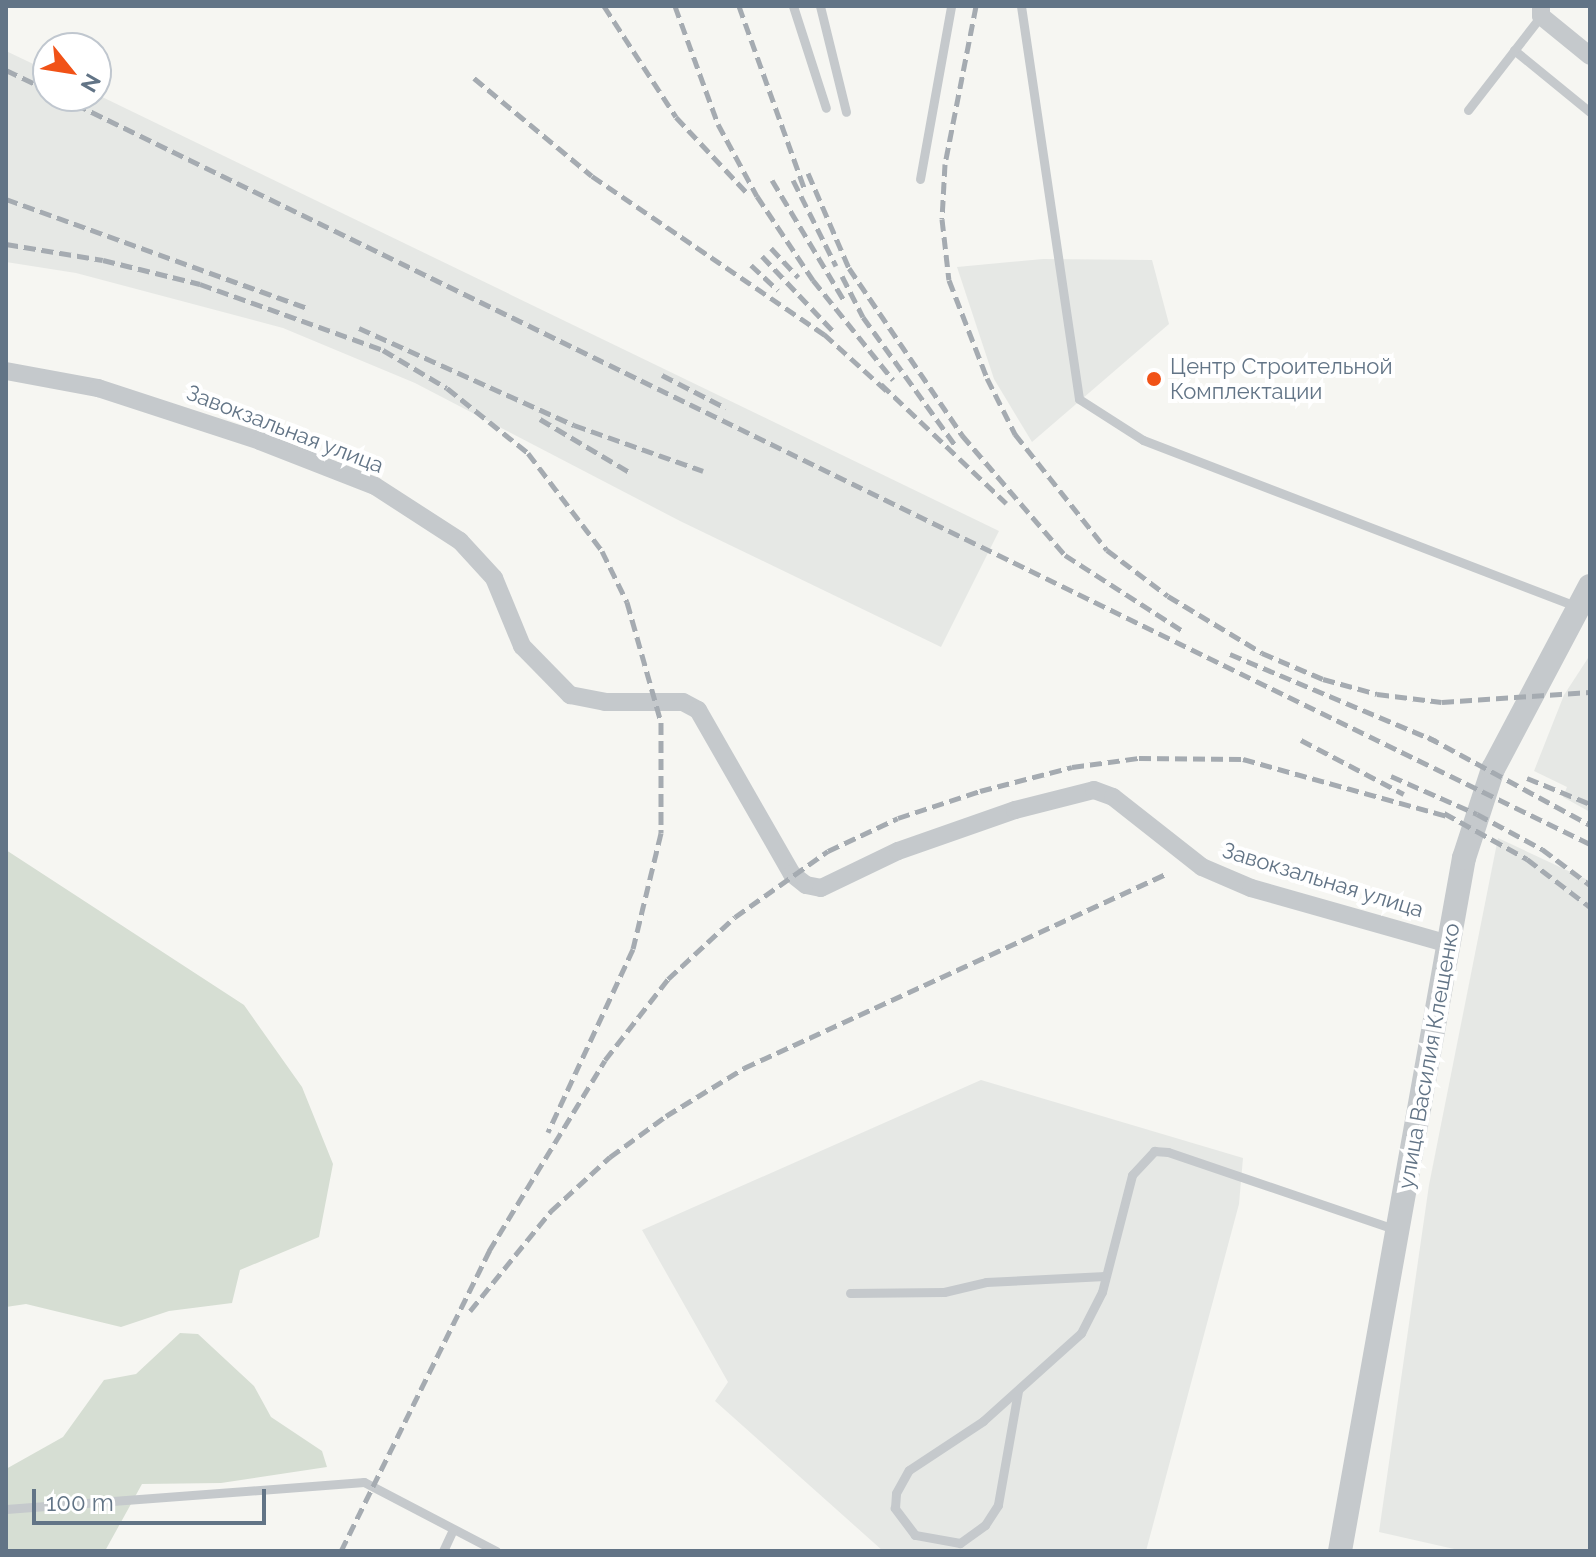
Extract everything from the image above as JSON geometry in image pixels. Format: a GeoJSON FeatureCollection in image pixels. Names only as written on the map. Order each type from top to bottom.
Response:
{"type":"FeatureCollection","features":[{"type":"Feature","properties":{"kind":"street"},"geometry":{"type":"LineString","coordinates":[[1541,11],[1590,56]]}},
{"type":"Feature","properties":{"kind":"street","name":"Завокзальная улица"},"geometry":{"type":"LineString","coordinates":[[6,371],[98,388],[260,441],[375,486],[460,541],[477,559],[494,578],[522,646],[570,695],[605,702],[683,702],[698,710],[792,874],[806,885],[821,888],[898,851],[1015,810],[1094,790],[1113,797],[1202,867],[1251,888],[1449,944]]}},
{"type":"Feature","properties":{"kind":"street","name":"улица Василия Клещенко"},"geometry":{"type":"LineString","coordinates":[[1340,1551],[1464,858],[1490,776],[1584,596]]}},
{"type":"Feature","properties":{"kind":"lane"},"geometry":{"type":"LineString","coordinates":[[793,6],[826,108]]}},
{"type":"Feature","properties":{"kind":"lane"},"geometry":{"type":"LineString","coordinates":[[820,6],[846,112]]}},
{"type":"Feature","properties":{"kind":"lane"},"geometry":{"type":"LineString","coordinates":[[920,179],[951,6]]}},
{"type":"Feature","properties":{"kind":"lane"},"geometry":{"type":"LineString","coordinates":[[1021,6],[1079,399],[1143,440],[1584,596]]}},
{"type":"Feature","properties":{"kind":"lane"},"geometry":{"type":"LineString","coordinates":[[1468,110],[1541,11]]}},
{"type":"Feature","properties":{"kind":"lane"},"geometry":{"type":"LineString","coordinates":[[1514,50],[1590,112]]}},
{"type":"Feature","properties":{"kind":"lane"},"geometry":{"type":"LineString","coordinates":[[1018,1391],[998,1505],[985,1525],[960,1543],[915,1535],[895,1508],[896,1493],[909,1470],[983,1421],[1081,1333],[1097,1305],[1132,1175],[1154,1151],[1168,1152],[1397,1230]]}},
{"type":"Feature","properties":{"kind":"lane"},"geometry":{"type":"LineString","coordinates":[[850,1293],[944,1292],[986,1282],[1105,1276]]}},
{"type":"Feature","properties":{"kind":"lane"},"geometry":{"type":"LineString","coordinates":[[6,1509],[364,1482],[496,1551]]}},
{"type":"Feature","properties":{"kind":"lane"},"geometry":{"type":"LineString","coordinates":[[443,1551],[453,1530]]}},
{"type":"Feature","properties":{"kind":"shaded area"},"geometry":{"type":"Polygon","coordinates":[[[6,51],[32,63],[32,112],[112,112],[112,102],[999,531],[941,647],[680,521],[415,383],[283,328],[76,273],[6,262],[6,51]]]}},
{"type":"Feature","properties":{"kind":"shaded area"},"geometry":{"type":"Polygon","coordinates":[[[1043,259],[1152,260],[1169,324],[1032,442],[994,379],[957,267],[1043,259]]]}},
{"type":"Feature","properties":{"kind":"shaded area"},"geometry":{"type":"Polygon","coordinates":[[[1590,655],[1590,812],[1563,797],[1567,787],[1534,771],[1564,695],[1590,655]]]}},
{"type":"Feature","properties":{"kind":"shaded area"},"geometry":{"type":"Polygon","coordinates":[[[1498,838],[1590,881],[1590,1551],[1463,1551],[1379,1532],[1429,1185],[1498,838]]]}},
{"type":"Feature","properties":{"kind":"shaded area"},"geometry":{"type":"Polygon","coordinates":[[[6,850],[244,1005],[302,1087],[333,1164],[319,1237],[240,1270],[232,1303],[169,1311],[121,1327],[26,1304],[6,1307],[6,850]]]}},
{"type":"Feature","properties":{"kind":"shaded area"},"geometry":{"type":"Polygon","coordinates":[[[981,1080],[1243,1158],[1239,1204],[1146,1551],[883,1551],[715,1401],[728,1382],[642,1230],[981,1080]]]}},
{"type":"Feature","properties":{"kind":"shaded area"},"geometry":{"type":"Polygon","coordinates":[[[180,1333],[198,1334],[254,1386],[271,1417],[322,1451],[327,1467],[221,1483],[142,1484],[105,1551],[6,1551],[6,1469],[63,1437],[104,1380],[136,1374],[180,1333]]]}},
{"type":"Feature","properties":{"kind":"railway"},"geometry":{"type":"LineString","coordinates":[[604,6],[676,117],[747,193]]}},
{"type":"Feature","properties":{"kind":"railway"},"geometry":{"type":"LineString","coordinates":[[675,6],[718,124],[757,196],[813,280],[893,380]]}},
{"type":"Feature","properties":{"kind":"railway"},"geometry":{"type":"LineString","coordinates":[[739,6],[804,188]]}},
{"type":"Feature","properties":{"kind":"railway"},"geometry":{"type":"LineString","coordinates":[[976,6],[945,164],[942,219],[949,280],[987,378],[1015,434],[1107,550],[1168,596],[1262,653],[1323,679],[1377,694],[1442,702],[1590,692]]}},
{"type":"Feature","properties":{"kind":"railway"},"geometry":{"type":"LineString","coordinates":[[6,70],[32,82]]}},
{"type":"Feature","properties":{"kind":"railway"},"geometry":{"type":"LineString","coordinates":[[474,78],[592,176],[824,334],[888,392]]}},
{"type":"Feature","properties":{"kind":"railway"},"geometry":{"type":"LineString","coordinates":[[92,112],[1590,844]]}},
{"type":"Feature","properties":{"kind":"railway"},"geometry":{"type":"LineString","coordinates":[[808,173],[849,268],[962,435],[1065,555],[1183,631]]}},
{"type":"Feature","properties":{"kind":"railway"},"geometry":{"type":"LineString","coordinates":[[772,180],[845,302]]}},
{"type":"Feature","properties":{"kind":"railway"},"geometry":{"type":"LineString","coordinates":[[793,180],[836,266]]}},
{"type":"Feature","properties":{"kind":"railway"},"geometry":{"type":"LineString","coordinates":[[6,199],[307,308]]}},
{"type":"Feature","properties":{"kind":"railway"},"geometry":{"type":"LineString","coordinates":[[6,244],[103,260],[200,284],[383,350],[447,388],[528,453],[602,551],[627,602],[661,722],[661,833],[633,949],[548,1132]]}},
{"type":"Feature","properties":{"kind":"railway"},"geometry":{"type":"LineString","coordinates":[[771,248],[798,277]]}},
{"type":"Feature","properties":{"kind":"railway"},"geometry":{"type":"LineString","coordinates":[[762,256],[833,331]]}},
{"type":"Feature","properties":{"kind":"railway"},"geometry":{"type":"LineString","coordinates":[[751,265],[778,290]]}},
{"type":"Feature","properties":{"kind":"railway"},"geometry":{"type":"LineString","coordinates":[[842,276],[863,317],[955,445]]}},
{"type":"Feature","properties":{"kind":"railway"},"geometry":{"type":"LineString","coordinates":[[359,328],[574,425],[703,471]]}},
{"type":"Feature","properties":{"kind":"railway"},"geometry":{"type":"LineString","coordinates":[[662,375],[726,408]]}},
{"type":"Feature","properties":{"kind":"railway"},"geometry":{"type":"LineString","coordinates":[[881,384],[1006,503]]}},
{"type":"Feature","properties":{"kind":"railway"},"geometry":{"type":"LineString","coordinates":[[540,419],[631,473]]}},
{"type":"Feature","properties":{"kind":"railway"},"geometry":{"type":"LineString","coordinates":[[1230,654],[1436,741]]}},
{"type":"Feature","properties":{"kind":"railway"},"geometry":{"type":"LineString","coordinates":[[1428,737],[1590,825]]}},
{"type":"Feature","properties":{"kind":"railway"},"geometry":{"type":"LineString","coordinates":[[1301,740],[1404,794]]}},
{"type":"Feature","properties":{"kind":"railway"},"geometry":{"type":"LineString","coordinates":[[341,1551],[489,1251],[605,1060],[668,979],[735,917],[828,851],[898,818],[980,791],[1072,767],[1139,758],[1243,759],[1451,817]]}},
{"type":"Feature","properties":{"kind":"railway"},"geometry":{"type":"LineString","coordinates":[[1391,776],[1477,814],[1542,849],[1590,885]]}},
{"type":"Feature","properties":{"kind":"railway"},"geometry":{"type":"LineString","coordinates":[[1527,778],[1590,804]]}},
{"type":"Feature","properties":{"kind":"railway"},"geometry":{"type":"LineString","coordinates":[[1444,813],[1527,859],[1590,907]]}},
{"type":"Feature","properties":{"kind":"railway"},"geometry":{"type":"LineString","coordinates":[[470,1311],[551,1211],[610,1157],[666,1116],[744,1068],[1166,874]]}},
{"type":"Feature","properties":{"kind":"place","name":"Центр Строительной Комплектации"},"geometry":{"type":"Point","coordinates":[1154,379]}}]}
